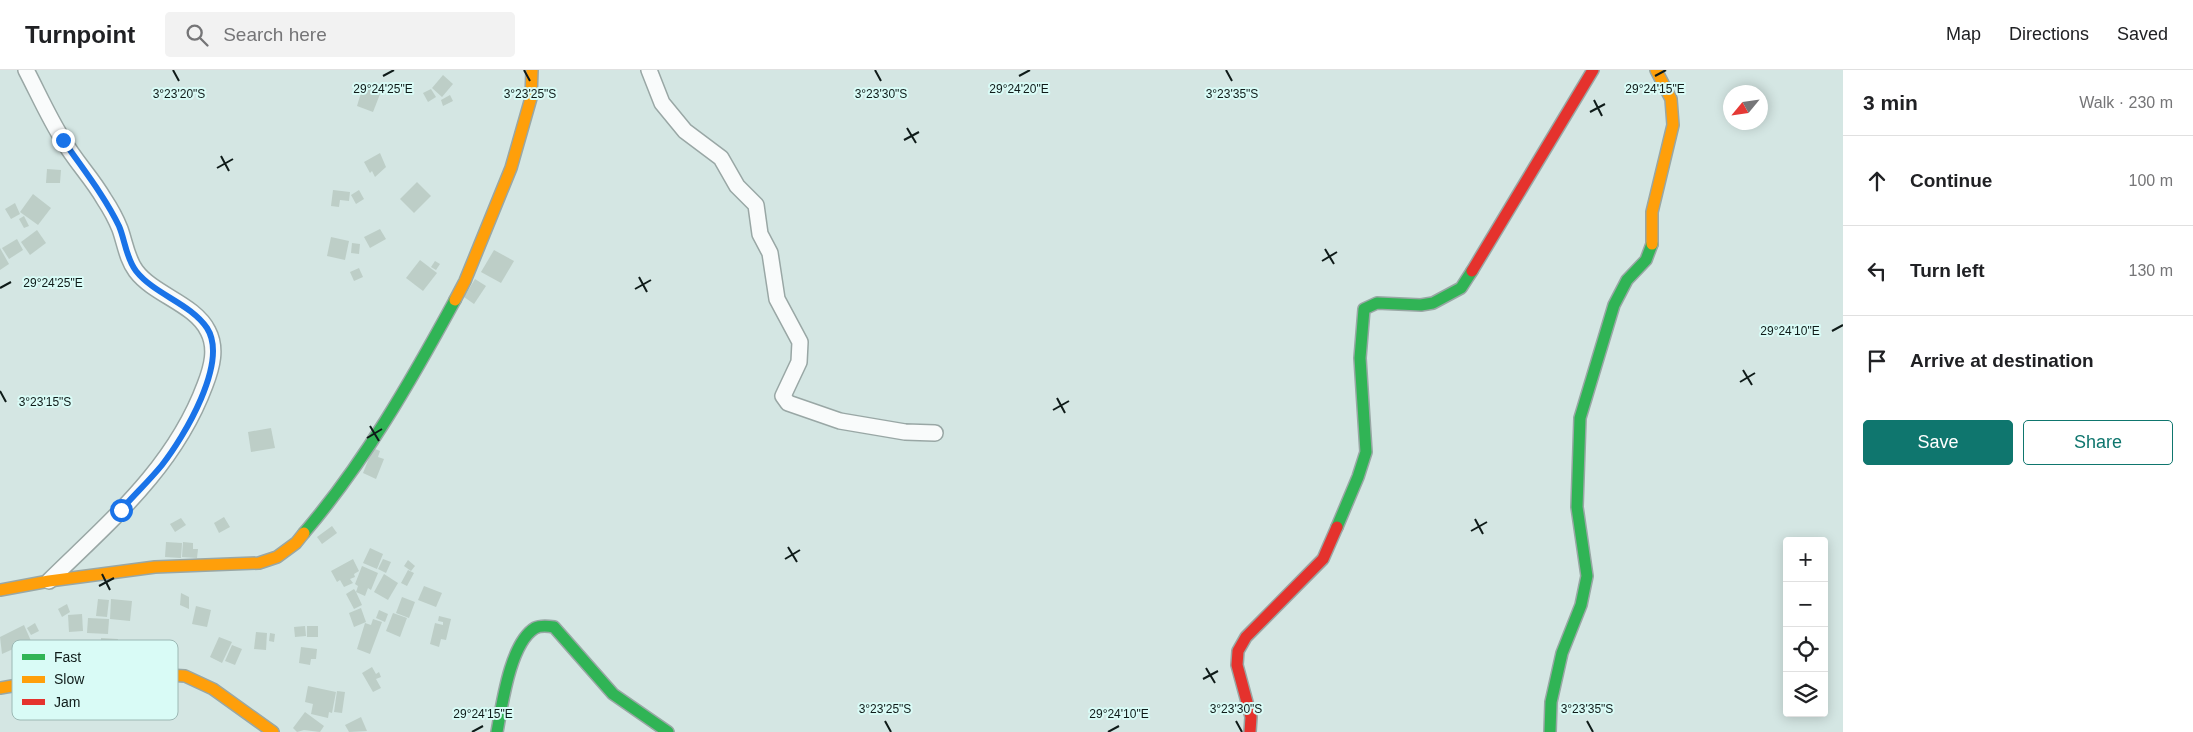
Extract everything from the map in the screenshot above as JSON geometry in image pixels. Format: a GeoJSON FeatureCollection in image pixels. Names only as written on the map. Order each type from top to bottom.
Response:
{"type":"FeatureCollection","features":[{"type":"Feature","properties":{"kind":"street"},"geometry":{"type":"LineString","coordinates":[[26,70],[63,140],[103,197],[119,227],[135,270],[144,280],[200,319],[208,329],[213,341],[214,353],[210,373],[202,395],[176,446],[161,466],[121,510],[49,581]]}},
{"type":"Feature","properties":{"kind":"street"},"geometry":{"type":"LineString","coordinates":[[0,590],[49,581],[155,567],[259,563],[277,557],[296,543],[328,505],[368,448],[435,337],[465,281],[511,168],[531,98],[532,70]]}},
{"type":"Feature","properties":{"kind":"street"},"geometry":{"type":"LineString","coordinates":[[649,70],[662,103],[686,131],[722,158],[737,186],[756,205],[760,234],[770,253],[777,299],[800,342],[799,362],[783,396],[788,403],[840,421],[905,432],[935,433]]}},
{"type":"Feature","properties":{"kind":"street"},"geometry":{"type":"LineString","coordinates":[[1250,732],[1251,717],[1237,665],[1238,651],[1246,637],[1322,559],[1358,477],[1366,452],[1360,358],[1364,309],[1368,304],[1380,301],[1406,306],[1428,304],[1445,298],[1461,288],[1593,70]]}},
{"type":"Feature","properties":{"kind":"street"},"geometry":{"type":"LineString","coordinates":[[1550,732],[1551,702],[1562,653],[1581,605],[1586,576],[1577,507],[1580,418],[1614,305],[1627,280],[1646,260],[1651,249],[1653,237],[1652,212],[1672,125],[1671,99],[1656,70]]}},
{"type":"Feature","properties":{"kind":"street"},"geometry":{"type":"LineString","coordinates":[[497,732],[502,704],[518,648],[526,635],[536,627],[546,625],[554,627],[613,694],[668,732]]}},
{"type":"Feature","properties":{"kind":"street"},"geometry":{"type":"LineString","coordinates":[[178,676],[196,680],[213,690],[273,732]]}},
{"type":"Feature","properties":{"kind":"building"},"geometry":{"type":"Polygon","coordinates":[[[443,75],[453,84],[442,97],[432,88],[443,75]]]}},
{"type":"Feature","properties":{"kind":"building"},"geometry":{"type":"Polygon","coordinates":[[[364,83],[382,89],[373,112],[357,106],[364,83]]]}},
{"type":"Feature","properties":{"kind":"building"},"geometry":{"type":"Polygon","coordinates":[[[431,89],[436,97],[428,102],[423,93],[431,89]]]}},
{"type":"Feature","properties":{"kind":"building"},"geometry":{"type":"Polygon","coordinates":[[[450,95],[453,101],[443,106],[441,100],[450,95]]]}},
{"type":"Feature","properties":{"kind":"building"},"geometry":{"type":"Polygon","coordinates":[[[380,153],[386,167],[375,177],[372,171],[370,173],[364,162],[380,153]]]}},
{"type":"Feature","properties":{"kind":"building"},"geometry":{"type":"Polygon","coordinates":[[[47,169],[61,170],[60,183],[46,183],[47,169]]]}},
{"type":"Feature","properties":{"kind":"building"},"geometry":{"type":"Polygon","coordinates":[[[417,182],[431,196],[414,213],[400,199],[417,182]]]}},
{"type":"Feature","properties":{"kind":"building"},"geometry":{"type":"Polygon","coordinates":[[[333,190],[350,192],[349,201],[340,200],[339,207],[331,206],[333,190]]]}},
{"type":"Feature","properties":{"kind":"building"},"geometry":{"type":"Polygon","coordinates":[[[359,190],[364,199],[356,204],[351,195],[359,190]]]}},
{"type":"Feature","properties":{"kind":"building"},"geometry":{"type":"Polygon","coordinates":[[[33,194],[51,208],[38,225],[20,212],[33,194]]]}},
{"type":"Feature","properties":{"kind":"building"},"geometry":{"type":"Polygon","coordinates":[[[15,203],[20,214],[11,219],[5,209],[15,203]]]}},
{"type":"Feature","properties":{"kind":"building"},"geometry":{"type":"Polygon","coordinates":[[[24,216],[29,226],[24,228],[19,219],[24,216]]]}},
{"type":"Feature","properties":{"kind":"building"},"geometry":{"type":"Polygon","coordinates":[[[380,229],[386,239],[370,248],[364,237],[380,229]]]}},
{"type":"Feature","properties":{"kind":"building"},"geometry":{"type":"Polygon","coordinates":[[[37,230],[46,243],[30,255],[21,242],[37,230]]]}},
{"type":"Feature","properties":{"kind":"building"},"geometry":{"type":"Polygon","coordinates":[[[331,237],[349,241],[345,260],[327,256],[331,237]]]}},
{"type":"Feature","properties":{"kind":"building"},"geometry":{"type":"Polygon","coordinates":[[[17,239],[23,250],[9,259],[2,248],[17,239]]]}},
{"type":"Feature","properties":{"kind":"building"},"geometry":{"type":"Polygon","coordinates":[[[352,243],[360,244],[359,254],[351,253],[352,243]]]}},
{"type":"Feature","properties":{"kind":"building"},"geometry":{"type":"Polygon","coordinates":[[[0,248],[9,264],[0,270],[0,248]]]}},
{"type":"Feature","properties":{"kind":"building"},"geometry":{"type":"Polygon","coordinates":[[[494,250],[514,261],[501,283],[481,272],[494,250]]]}},
{"type":"Feature","properties":{"kind":"building"},"geometry":{"type":"Polygon","coordinates":[[[420,260],[437,273],[423,291],[406,278],[420,260]]]}},
{"type":"Feature","properties":{"kind":"building"},"geometry":{"type":"Polygon","coordinates":[[[435,261],[440,264],[436,270],[431,267],[435,261]]]}},
{"type":"Feature","properties":{"kind":"building"},"geometry":{"type":"Polygon","coordinates":[[[359,268],[363,277],[354,281],[350,272],[359,268]]]}},
{"type":"Feature","properties":{"kind":"building"},"geometry":{"type":"Polygon","coordinates":[[[475,279],[486,286],[474,304],[464,297],[475,279]]]}},
{"type":"Feature","properties":{"kind":"building"},"geometry":{"type":"Polygon","coordinates":[[[271,428],[275,448],[251,452],[248,432],[271,428]]]}},
{"type":"Feature","properties":{"kind":"building"},"geometry":{"type":"Polygon","coordinates":[[[373,448],[380,451],[378,457],[384,459],[376,479],[363,473],[373,448]]]}},
{"type":"Feature","properties":{"kind":"building"},"geometry":{"type":"Polygon","coordinates":[[[224,517],[230,527],[219,533],[214,523],[224,517]]]}},
{"type":"Feature","properties":{"kind":"building"},"geometry":{"type":"Polygon","coordinates":[[[181,518],[186,525],[175,532],[170,524],[181,518]]]}},
{"type":"Feature","properties":{"kind":"building"},"geometry":{"type":"Polygon","coordinates":[[[332,526],[337,533],[322,544],[317,537],[332,526]]]}},
{"type":"Feature","properties":{"kind":"building"},"geometry":{"type":"Polygon","coordinates":[[[166,542],[182,543],[181,558],[165,557],[166,542]]]}},
{"type":"Feature","properties":{"kind":"building"},"geometry":{"type":"Polygon","coordinates":[[[183,542],[193,543],[193,549],[198,549],[197,558],[182,557],[183,542]]]}},
{"type":"Feature","properties":{"kind":"building"},"geometry":{"type":"Polygon","coordinates":[[[370,548],[383,554],[377,569],[363,563],[370,548]]]}},
{"type":"Feature","properties":{"kind":"building"},"geometry":{"type":"Polygon","coordinates":[[[353,559],[359,571],[354,574],[355,577],[350,579],[353,583],[344,587],[340,580],[337,582],[331,571],[353,559]]]}},
{"type":"Feature","properties":{"kind":"building"},"geometry":{"type":"Polygon","coordinates":[[[383,559],[391,562],[386,573],[378,569],[383,559]]]}},
{"type":"Feature","properties":{"kind":"building"},"geometry":{"type":"Polygon","coordinates":[[[408,560],[415,566],[411,571],[404,566],[408,560]]]}},
{"type":"Feature","properties":{"kind":"building"},"geometry":{"type":"Polygon","coordinates":[[[362,566],[378,573],[371,590],[368,588],[365,596],[356,592],[358,586],[355,584],[362,566]]]}},
{"type":"Feature","properties":{"kind":"building"},"geometry":{"type":"Polygon","coordinates":[[[408,570],[414,573],[407,586],[401,583],[408,570]]]}},
{"type":"Feature","properties":{"kind":"building"},"geometry":{"type":"Polygon","coordinates":[[[384,574],[398,583],[388,600],[374,592],[384,574]]]}},
{"type":"Feature","properties":{"kind":"building"},"geometry":{"type":"Polygon","coordinates":[[[424,586],[442,593],[436,607],[418,600],[424,586]]]}},
{"type":"Feature","properties":{"kind":"building"},"geometry":{"type":"Polygon","coordinates":[[[354,589],[362,605],[354,609],[346,594],[354,589]]]}},
{"type":"Feature","properties":{"kind":"building"},"geometry":{"type":"Polygon","coordinates":[[[181,593],[189,597],[189,609],[180,605],[181,593]]]}},
{"type":"Feature","properties":{"kind":"building"},"geometry":{"type":"Polygon","coordinates":[[[402,597],[415,602],[409,618],[396,613],[402,597]]]}},
{"type":"Feature","properties":{"kind":"building"},"geometry":{"type":"Polygon","coordinates":[[[98,599],[109,600],[107,617],[96,616],[98,599]]]}},
{"type":"Feature","properties":{"kind":"building"},"geometry":{"type":"Polygon","coordinates":[[[111,599],[132,601],[130,621],[110,619],[111,599]]]}},
{"type":"Feature","properties":{"kind":"building"},"geometry":{"type":"Polygon","coordinates":[[[67,604],[70,612],[62,617],[58,609],[67,604]]]}},
{"type":"Feature","properties":{"kind":"building"},"geometry":{"type":"Polygon","coordinates":[[[196,606],[211,610],[207,627],[192,624],[196,606]]]}},
{"type":"Feature","properties":{"kind":"building"},"geometry":{"type":"Polygon","coordinates":[[[361,608],[366,622],[354,627],[349,613],[361,608]]]}},
{"type":"Feature","properties":{"kind":"building"},"geometry":{"type":"Polygon","coordinates":[[[379,610],[388,614],[385,622],[376,618],[379,610]]]}},
{"type":"Feature","properties":{"kind":"building"},"geometry":{"type":"Polygon","coordinates":[[[393,613],[407,618],[400,637],[386,631],[393,613]]]}},
{"type":"Feature","properties":{"kind":"building"},"geometry":{"type":"Polygon","coordinates":[[[82,614],[83,631],[69,632],[68,615],[82,614]]]}},
{"type":"Feature","properties":{"kind":"building"},"geometry":{"type":"Polygon","coordinates":[[[439,616],[451,619],[446,640],[441,639],[439,647],[430,644],[435,623],[443,625],[443,622],[438,621],[439,616]]]}},
{"type":"Feature","properties":{"kind":"building"},"geometry":{"type":"Polygon","coordinates":[[[88,618],[109,619],[108,634],[87,633],[88,618]]]}},
{"type":"Feature","properties":{"kind":"building"},"geometry":{"type":"Polygon","coordinates":[[[373,619],[382,622],[370,654],[357,649],[365,623],[371,625],[373,619]]]}},
{"type":"Feature","properties":{"kind":"building"},"geometry":{"type":"Polygon","coordinates":[[[35,623],[39,631],[31,635],[27,628],[35,623]]]}},
{"type":"Feature","properties":{"kind":"building"},"geometry":{"type":"Polygon","coordinates":[[[24,625],[31,640],[12,640],[12,650],[2,654],[0,637],[24,625]]]}},
{"type":"Feature","properties":{"kind":"building"},"geometry":{"type":"Polygon","coordinates":[[[305,626],[306,636],[295,637],[294,627],[305,626]]]}},
{"type":"Feature","properties":{"kind":"building"},"geometry":{"type":"Polygon","coordinates":[[[307,626],[318,626],[318,637],[307,637],[307,626]]]}},
{"type":"Feature","properties":{"kind":"building"},"geometry":{"type":"Polygon","coordinates":[[[256,632],[267,633],[266,650],[254,649],[256,632]]]}},
{"type":"Feature","properties":{"kind":"building"},"geometry":{"type":"Polygon","coordinates":[[[270,633],[275,634],[274,642],[269,641],[270,633]]]}},
{"type":"Feature","properties":{"kind":"building"},"geometry":{"type":"Polygon","coordinates":[[[219,637],[232,642],[222,663],[210,657],[219,637]]]}},
{"type":"Feature","properties":{"kind":"building"},"geometry":{"type":"Polygon","coordinates":[[[101,638],[118,639],[118,640],[101,640],[101,638]]]}},
{"type":"Feature","properties":{"kind":"building"},"geometry":{"type":"Polygon","coordinates":[[[232,645],[242,649],[235,665],[225,661],[232,645]]]}},
{"type":"Feature","properties":{"kind":"building"},"geometry":{"type":"Polygon","coordinates":[[[301,647],[317,649],[316,659],[311,659],[310,665],[299,663],[301,647]]]}},
{"type":"Feature","properties":{"kind":"building"},"geometry":{"type":"Polygon","coordinates":[[[372,667],[376,674],[379,672],[381,677],[376,679],[381,688],[373,692],[362,673],[372,667]]]}},
{"type":"Feature","properties":{"kind":"building"},"geometry":{"type":"Polygon","coordinates":[[[308,686],[336,692],[332,713],[329,712],[328,718],[311,714],[313,704],[305,702],[308,686]]]}},
{"type":"Feature","properties":{"kind":"building"},"geometry":{"type":"Polygon","coordinates":[[[337,691],[345,692],[342,713],[334,712],[337,691]]]}},
{"type":"Feature","properties":{"kind":"building"},"geometry":{"type":"Polygon","coordinates":[[[305,712],[324,726],[320,732],[304,730],[297,732],[293,728],[305,712]]]}},
{"type":"Feature","properties":{"kind":"building"},"geometry":{"type":"Polygon","coordinates":[[[361,717],[367,731],[349,732],[345,725],[361,717]]]}},
{"type":"Feature","properties":{"kind":"traffic: fast"},"geometry":{"type":"LineString","coordinates":[[1550,732],[1551,702],[1562,653],[1581,605],[1587,576],[1577,507],[1580,418],[1614,305],[1627,280],[1646,260],[1652,244]]}},
{"type":"Feature","properties":{"kind":"traffic: fast"},"geometry":{"type":"LineString","coordinates":[[1337,527],[1358,477],[1366,452],[1360,358],[1364,309],[1377,303],[1421,305],[1433,303],[1461,288],[1472,271]]}},
{"type":"Feature","properties":{"kind":"traffic: fast"},"geometry":{"type":"LineString","coordinates":[[304,533],[347,478],[386,421],[455,300]]}},
{"type":"Feature","properties":{"kind":"traffic: fast"},"geometry":{"type":"LineString","coordinates":[[497,732],[513,660],[526,636],[540,626],[554,627],[613,694],[668,732]]}},
{"type":"Feature","properties":{"kind":"traffic: slow"},"geometry":{"type":"LineString","coordinates":[[455,300],[465,281],[511,168],[531,98],[532,70]]}},
{"type":"Feature","properties":{"kind":"traffic: slow"},"geometry":{"type":"LineString","coordinates":[[1652,244],[1652,212],[1673,125],[1671,99],[1656,70]]}},
{"type":"Feature","properties":{"kind":"traffic: slow"},"geometry":{"type":"LineString","coordinates":[[0,590],[49,581],[155,567],[259,563],[277,557],[296,543],[304,533]]}},
{"type":"Feature","properties":{"kind":"traffic: slow"},"geometry":{"type":"LineString","coordinates":[[178,676],[185,676],[213,689],[273,732]]}},
{"type":"Feature","properties":{"kind":"traffic: slow"},"geometry":{"type":"LineString","coordinates":[[0,688],[12,686]]}},
{"type":"Feature","properties":{"kind":"traffic: jam"},"geometry":{"type":"LineString","coordinates":[[1472,271],[1593,70]]}},
{"type":"Feature","properties":{"kind":"traffic: jam"},"geometry":{"type":"LineString","coordinates":[[1250,732],[1251,717],[1237,665],[1238,651],[1246,637],[1323,559],[1337,527]]}},
{"type":"Feature","properties":{"kind":"route"},"geometry":{"type":"LineString","coordinates":[[63,140],[103,197],[119,227],[135,270],[144,280],[200,319],[208,329],[213,341],[214,353],[210,373],[202,395],[176,446],[161,466],[121,510]]}}]}
